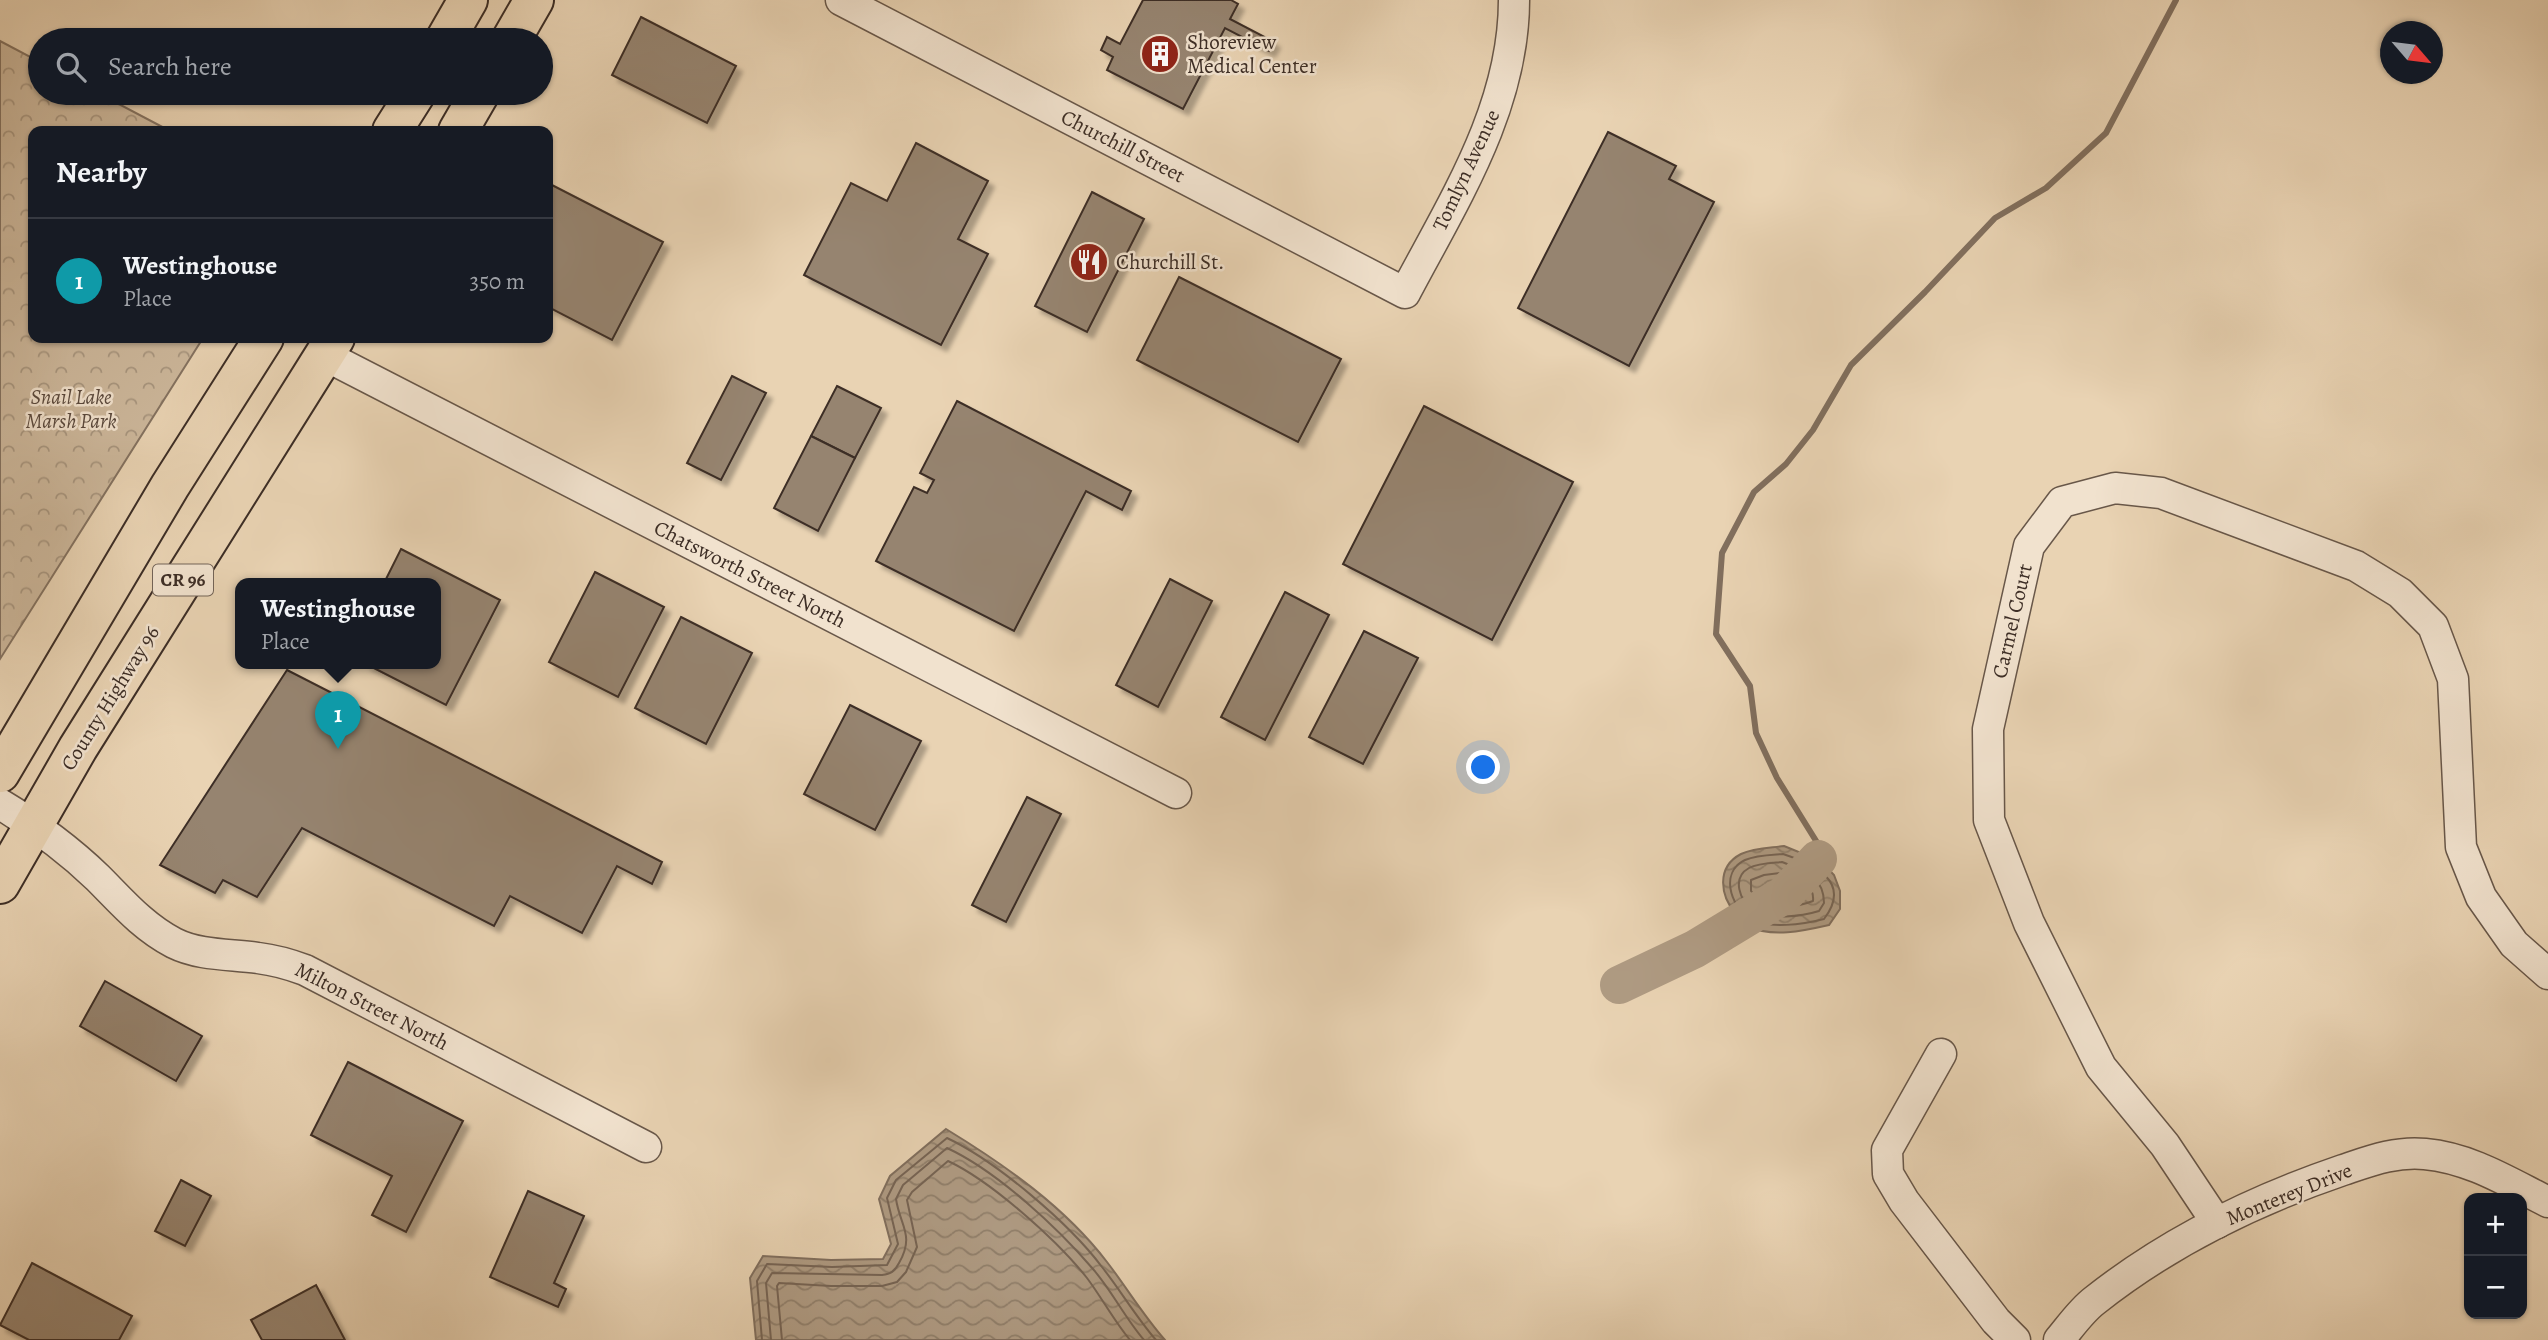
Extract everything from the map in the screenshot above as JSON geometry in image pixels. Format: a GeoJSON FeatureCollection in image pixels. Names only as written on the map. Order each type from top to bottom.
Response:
{"type":"FeatureCollection","features":[{"type":"Feature","properties":{"kind":"main road"},"geometry":{"type":"LineString","coordinates":[[452,28],[468,0]]}},
{"type":"Feature","properties":{"kind":"main road"},"geometry":{"type":"LineString","coordinates":[[518,28],[534,0]]}},
{"type":"Feature","properties":{"kind":"main road"},"geometry":{"type":"LineString","coordinates":[[395,126],[408,105]]}},
{"type":"Feature","properties":{"kind":"main road"},"geometry":{"type":"LineString","coordinates":[[461,126],[473,105]]}},
{"type":"Feature","properties":{"kind":"main road","name":"CR 96"},"geometry":{"type":"LineString","coordinates":[[0,773],[170,486],[261,343]]}},
{"type":"Feature","properties":{"kind":"main road","name":"County Highway 96"},"geometry":{"type":"LineString","coordinates":[[0,884],[85,736],[329,347]]}},
{"type":"Feature","properties":{"kind":"street","name":"Churchill Street"},"geometry":{"type":"LineString","coordinates":[[841,0],[1405,293]]}},
{"type":"Feature","properties":{"kind":"street","name":"Tomlyn Avenue"},"geometry":{"type":"LineString","coordinates":[[1405,293],[1475,160],[1495,114],[1508,66],[1514,0]]}},
{"type":"Feature","properties":{"kind":"street","name":"Chatsworth Street North"},"geometry":{"type":"LineString","coordinates":[[329,347],[1176,793]]}},
{"type":"Feature","properties":{"kind":"street","name":"Carmel Court"},"geometry":{"type":"LineString","coordinates":[[2217,1223],[2165,1145],[2101,1067],[2029,923],[1989,820],[1987,729],[2029,546],[2062,502],[2115,488],[2161,493],[2356,566],[2400,593],[2433,626],[2452,679],[2461,847],[2481,897],[2514,944],[2548,974]]}},
{"type":"Feature","properties":{"kind":"street","name":"Milton Street North"},"geometry":{"type":"LineString","coordinates":[[0,804],[33,824],[89,870],[126,908],[177,945],[200,952],[282,962],[304,970],[646,1147]]}},
{"type":"Feature","properties":{"kind":"street"},"geometry":{"type":"LineString","coordinates":[[1941,1054],[1887,1150],[1888,1174],[1904,1201],[1996,1321],[2015,1340]]}},
{"type":"Feature","properties":{"kind":"street","name":"Monterey Drive"},"geometry":{"type":"LineString","coordinates":[[2063,1339],[2091,1303],[2140,1266],[2217,1223],[2306,1183],[2393,1154],[2424,1153],[2464,1160],[2548,1202]]}},
{"type":"Feature","properties":{"kind":"green space","name":"Snail Lake Marsh Park"},"geometry":{"type":"Polygon","coordinates":[[[0,41],[28,56],[28,105],[121,105],[161,126],[28,126],[28,343],[200,343],[0,659],[0,41]]]}},
{"type":"Feature","properties":{"kind":"water"},"geometry":{"type":"Polygon","coordinates":[[[1784,846],[1821,861],[1834,875],[1840,891],[1840,909],[1829,925],[1798,931],[1767,932],[1746,925],[1731,907],[1723,882],[1727,866],[1741,854],[1751,850],[1784,846]]]}},
{"type":"Feature","properties":{"kind":"water"},"geometry":{"type":"Polygon","coordinates":[[[946,1129],[1012,1172],[1072,1223],[1107,1262],[1165,1340],[756,1340],[750,1278],[763,1256],[831,1260],[883,1259],[891,1244],[879,1199],[890,1176],[946,1129]]]}},
{"type":"Feature","properties":{"kind":"building","name":"Shoreview Medical Center"},"geometry":{"type":"Polygon","coordinates":[[[1143,0],[1231,0],[1238,4],[1230,19],[1274,42],[1269,51],[1225,28],[1183,109],[1107,70],[1113,57],[1101,50],[1107,37],[1120,44],[1143,0]]]}},
{"type":"Feature","properties":{"kind":"building"},"geometry":{"type":"Polygon","coordinates":[[[641,17],[736,66],[707,123],[612,75],[641,17]]]}},
{"type":"Feature","properties":{"kind":"building"},"geometry":{"type":"Polygon","coordinates":[[[1608,132],[1676,166],[1669,179],[1714,202],[1629,366],[1518,308],[1608,132]]]}},
{"type":"Feature","properties":{"kind":"building"},"geometry":{"type":"Polygon","coordinates":[[[916,143],[988,181],[958,239],[988,254],[941,345],[804,275],[851,183],[887,201],[916,143]]]}},
{"type":"Feature","properties":{"kind":"building"},"geometry":{"type":"Polygon","coordinates":[[[553,186],[663,242],[612,340],[553,310],[553,186]]]}},
{"type":"Feature","properties":{"kind":"building","name":"Churchill St."},"geometry":{"type":"Polygon","coordinates":[[[1092,192],[1144,219],[1087,332],[1035,306],[1092,192]]]}},
{"type":"Feature","properties":{"kind":"building"},"geometry":{"type":"Polygon","coordinates":[[[1179,277],[1341,359],[1298,442],[1137,360],[1179,277]]]}},
{"type":"Feature","properties":{"kind":"building"},"geometry":{"type":"Polygon","coordinates":[[[732,376],[766,393],[721,480],[687,463],[732,376]]]}},
{"type":"Feature","properties":{"kind":"building"},"geometry":{"type":"Polygon","coordinates":[[[837,386],[881,408],[855,458],[811,436],[837,386]]]}},
{"type":"Feature","properties":{"kind":"building"},"geometry":{"type":"Polygon","coordinates":[[[957,401],[1131,491],[1122,510],[1086,491],[1014,631],[876,561],[914,487],[927,493],[934,480],[920,473],[957,401]]]}},
{"type":"Feature","properties":{"kind":"building"},"geometry":{"type":"Polygon","coordinates":[[[1424,406],[1573,482],[1492,640],[1343,564],[1424,406]]]}},
{"type":"Feature","properties":{"kind":"building"},"geometry":{"type":"Polygon","coordinates":[[[811,436],[855,458],[818,531],[774,508],[811,436]]]}},
{"type":"Feature","properties":{"kind":"building"},"geometry":{"type":"Polygon","coordinates":[[[401,549],[500,600],[446,705],[376,669],[441,669],[441,578],[386,578],[401,549]]]}},
{"type":"Feature","properties":{"kind":"building"},"geometry":{"type":"Polygon","coordinates":[[[595,572],[664,607],[618,697],[549,662],[595,572]]]}},
{"type":"Feature","properties":{"kind":"building"},"geometry":{"type":"Polygon","coordinates":[[[1170,579],[1212,601],[1158,707],[1116,685],[1170,579]]]}},
{"type":"Feature","properties":{"kind":"building"},"geometry":{"type":"Polygon","coordinates":[[[1285,592],[1329,615],[1265,740],[1221,717],[1285,592]]]}},
{"type":"Feature","properties":{"kind":"building"},"geometry":{"type":"Polygon","coordinates":[[[681,617],[752,653],[706,744],[635,708],[681,617]]]}},
{"type":"Feature","properties":{"kind":"building"},"geometry":{"type":"Polygon","coordinates":[[[1364,631],[1418,658],[1363,764],[1309,737],[1364,631]]]}},
{"type":"Feature","properties":{"kind":"building"},"geometry":{"type":"Polygon","coordinates":[[[287,670],[662,862],[652,884],[617,866],[582,933],[510,896],[494,926],[302,828],[257,897],[223,880],[215,893],[160,865],[287,670]]]}},
{"type":"Feature","properties":{"kind":"building"},"geometry":{"type":"Polygon","coordinates":[[[850,705],[921,741],[875,830],[804,794],[850,705]]]}},
{"type":"Feature","properties":{"kind":"building"},"geometry":{"type":"Polygon","coordinates":[[[1027,797],[1061,814],[1006,922],[972,905],[1027,797]]]}},
{"type":"Feature","properties":{"kind":"building"},"geometry":{"type":"Polygon","coordinates":[[[105,981],[202,1036],[176,1081],[80,1026],[105,981]]]}},
{"type":"Feature","properties":{"kind":"building"},"geometry":{"type":"Polygon","coordinates":[[[348,1062],[463,1121],[406,1232],[372,1215],[392,1176],[311,1135],[348,1062]]]}},
{"type":"Feature","properties":{"kind":"building"},"geometry":{"type":"Polygon","coordinates":[[[181,1180],[211,1196],[185,1246],[155,1231],[181,1180]]]}},
{"type":"Feature","properties":{"kind":"building"},"geometry":{"type":"Polygon","coordinates":[[[528,1191],[584,1216],[554,1283],[566,1289],[558,1307],[490,1277],[528,1191]]]}},
{"type":"Feature","properties":{"kind":"building"},"geometry":{"type":"Polygon","coordinates":[[[32,1263],[132,1316],[119,1340],[29,1340],[0,1325],[32,1263]]]}},
{"type":"Feature","properties":{"kind":"building"},"geometry":{"type":"Polygon","coordinates":[[[316,1285],[345,1340],[262,1340],[251,1320],[316,1285]]]}},
{"type":"Feature","properties":{"kind":"waterway"},"geometry":{"type":"LineString","coordinates":[[1818,859],[1818,844],[1777,778],[1756,733],[1750,686],[1716,634],[1722,553],[1754,492],[1786,464],[1813,430],[1851,365],[1995,218],[2046,188],[2106,133],[2176,0]]}},
{"type":"Feature","properties":{"kind":"waterway"},"geometry":{"type":"LineString","coordinates":[[1619,985],[1695,949],[1784,895],[1818,859]]}},
{"type":"Feature","properties":{"kind":"place","name":"Shoreview Medical Center"},"geometry":{"type":"Point","coordinates":[1160,54]}},
{"type":"Feature","properties":{"kind":"place","name":"Churchill St."},"geometry":{"type":"Point","coordinates":[1089,262]}},
{"type":"Feature","properties":{"kind":"place","name":"Westinghouse"},"geometry":{"type":"Point","coordinates":[338,749]}}]}
